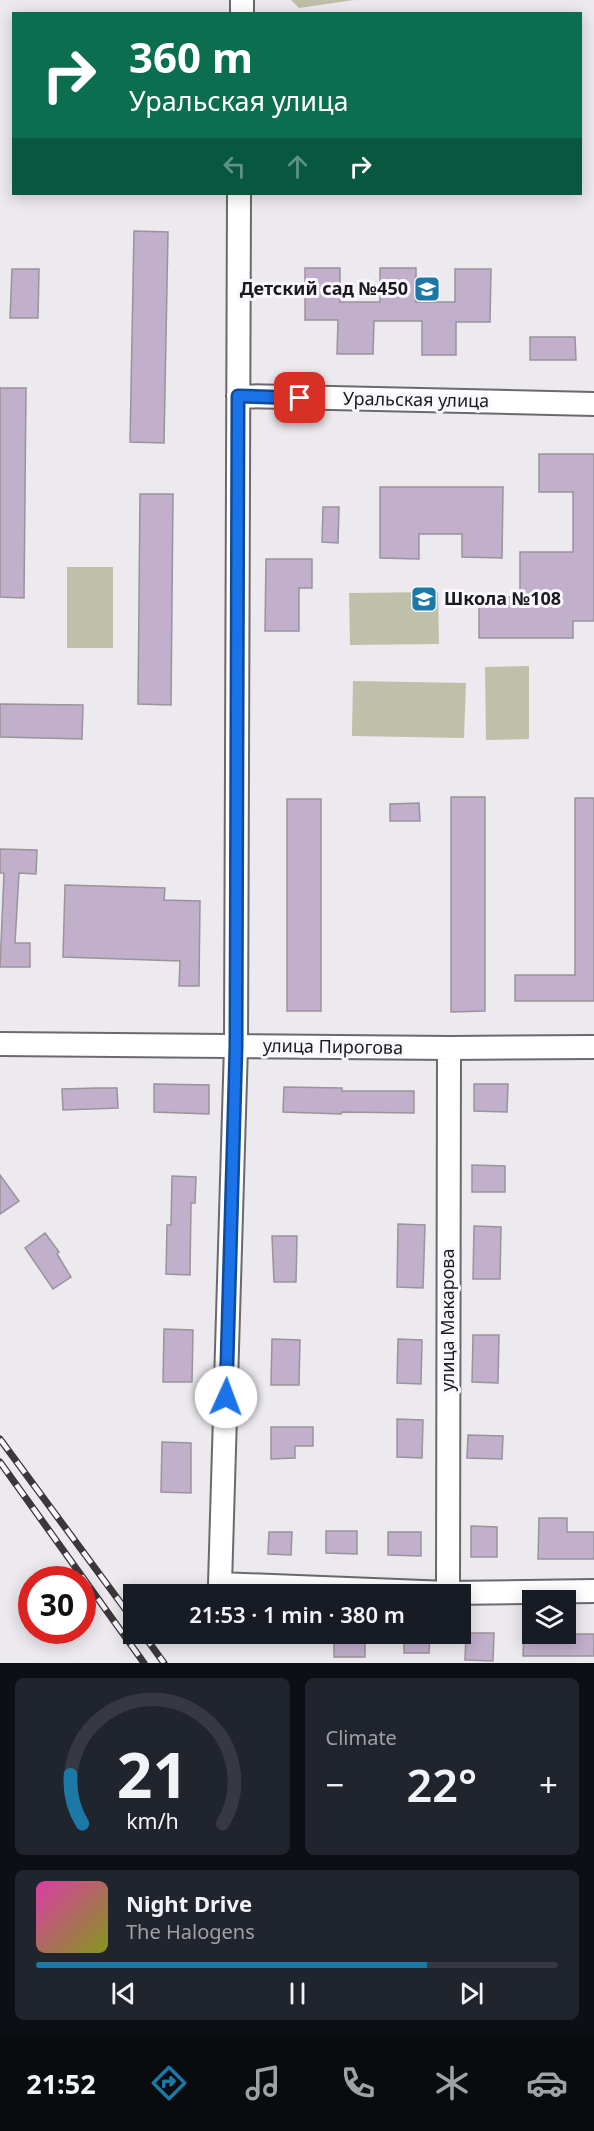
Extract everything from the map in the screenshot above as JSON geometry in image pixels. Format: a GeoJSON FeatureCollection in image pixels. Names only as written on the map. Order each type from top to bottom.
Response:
{"type":"FeatureCollection","features":[{"type":"Feature","properties":{"kind":"street"},"geometry":{"type":"LineString","coordinates":[[220,1584],[236,1046],[239,195]]}},
{"type":"Feature","properties":{"kind":"street","name":"Уральская улица"},"geometry":{"type":"LineString","coordinates":[[238,396],[594,404]]}},
{"type":"Feature","properties":{"kind":"street","name":"улица Пирогова"},"geometry":{"type":"LineString","coordinates":[[0,1044],[594,1047]]}},
{"type":"Feature","properties":{"kind":"street","name":"улица Макарова"},"geometry":{"type":"LineString","coordinates":[[448,1584],[449,1048]]}},
{"type":"Feature","properties":{"kind":"street"},"geometry":{"type":"LineString","coordinates":[[471,1593],[594,1592]]}},
{"type":"Feature","properties":{"kind":"green space"},"geometry":{"type":"Polygon","coordinates":[[[291,0],[354,0],[299,8],[291,0]]]}},
{"type":"Feature","properties":{"kind":"green space"},"geometry":{"type":"Polygon","coordinates":[[[67,567],[113,567],[113,648],[67,648],[67,567]]]}},
{"type":"Feature","properties":{"kind":"green space"},"geometry":{"type":"Polygon","coordinates":[[[438,592],[439,644],[350,645],[349,593],[438,592]]]}},
{"type":"Feature","properties":{"kind":"green space"},"geometry":{"type":"Polygon","coordinates":[[[529,666],[529,739],[486,740],[485,667],[529,666]]]}},
{"type":"Feature","properties":{"kind":"green space"},"geometry":{"type":"Polygon","coordinates":[[[353,681],[466,683],[464,738],[352,736],[353,681]]]}},
{"type":"Feature","properties":{"kind":"building"},"geometry":{"type":"Polygon","coordinates":[[[134,231],[168,232],[164,443],[130,442],[134,231]]]}},
{"type":"Feature","properties":{"kind":"building"},"geometry":{"type":"Polygon","coordinates":[[[305,268],[340,268],[340,302],[380,302],[380,268],[416,268],[416,302],[455,302],[455,269],[491,269],[490,322],[456,322],[456,355],[422,355],[422,321],[374,321],[373,354],[337,354],[338,320],[305,320],[305,268]]]}},
{"type":"Feature","properties":{"kind":"building"},"geometry":{"type":"Polygon","coordinates":[[[12,269],[39,269],[38,318],[10,318],[12,269]]]}},
{"type":"Feature","properties":{"kind":"building"},"geometry":{"type":"Polygon","coordinates":[[[530,337],[575,337],[576,360],[530,360],[530,337]]]}},
{"type":"Feature","properties":{"kind":"building"},"geometry":{"type":"Polygon","coordinates":[[[0,388],[26,388],[24,598],[0,597],[0,388]]]}},
{"type":"Feature","properties":{"kind":"building"},"geometry":{"type":"Polygon","coordinates":[[[539,454],[594,454],[594,621],[573,621],[573,638],[479,638],[479,597],[520,597],[520,552],[573,552],[573,492],[539,492],[539,454]]]}},
{"type":"Feature","properties":{"kind":"building"},"geometry":{"type":"Polygon","coordinates":[[[380,487],[503,487],[502,558],[462,557],[462,534],[419,534],[419,559],[380,558],[380,487]]]}},
{"type":"Feature","properties":{"kind":"building"},"geometry":{"type":"Polygon","coordinates":[[[140,494],[173,494],[171,705],[138,704],[140,494]]]}},
{"type":"Feature","properties":{"kind":"building"},"geometry":{"type":"Polygon","coordinates":[[[323,507],[339,507],[338,543],[322,542],[323,507]]]}},
{"type":"Feature","properties":{"kind":"building"},"geometry":{"type":"Polygon","coordinates":[[[266,559],[312,559],[312,588],[299,588],[299,631],[265,631],[266,559]]]}},
{"type":"Feature","properties":{"kind":"building"},"geometry":{"type":"Polygon","coordinates":[[[0,704],[83,705],[82,739],[0,737],[0,704]]]}},
{"type":"Feature","properties":{"kind":"building"},"geometry":{"type":"Polygon","coordinates":[[[451,797],[485,797],[485,1011],[451,1012],[451,797]]]}},
{"type":"Feature","properties":{"kind":"building"},"geometry":{"type":"Polygon","coordinates":[[[575,798],[594,798],[594,1001],[515,1001],[515,975],[575,975],[575,798]]]}},
{"type":"Feature","properties":{"kind":"building"},"geometry":{"type":"Polygon","coordinates":[[[287,799],[321,799],[321,1011],[287,1011],[287,799]]]}},
{"type":"Feature","properties":{"kind":"building"},"geometry":{"type":"Polygon","coordinates":[[[419,803],[420,821],[390,821],[390,804],[419,803]]]}},
{"type":"Feature","properties":{"kind":"building"},"geometry":{"type":"Polygon","coordinates":[[[0,849],[37,850],[36,874],[19,873],[15,943],[30,943],[30,967],[0,967],[4,873],[0,873],[0,849]]]}},
{"type":"Feature","properties":{"kind":"building"},"geometry":{"type":"Polygon","coordinates":[[[65,885],[165,888],[164,900],[200,901],[199,986],[179,986],[180,961],[63,957],[65,885]]]}},
{"type":"Feature","properties":{"kind":"building"},"geometry":{"type":"Polygon","coordinates":[[[154,1084],[209,1085],[209,1114],[154,1112],[154,1084]]]}},
{"type":"Feature","properties":{"kind":"building"},"geometry":{"type":"Polygon","coordinates":[[[474,1084],[508,1084],[507,1112],[474,1111],[474,1084]]]}},
{"type":"Feature","properties":{"kind":"building"},"geometry":{"type":"Polygon","coordinates":[[[284,1087],[342,1088],[342,1091],[414,1091],[414,1113],[283,1112],[284,1087]]]}},
{"type":"Feature","properties":{"kind":"building"},"geometry":{"type":"Polygon","coordinates":[[[117,1088],[118,1108],[63,1110],[62,1089],[117,1088]]]}},
{"type":"Feature","properties":{"kind":"building"},"geometry":{"type":"Polygon","coordinates":[[[472,1165],[505,1166],[505,1192],[472,1192],[472,1165]]]}},
{"type":"Feature","properties":{"kind":"building"},"geometry":{"type":"Polygon","coordinates":[[[0,1175],[19,1201],[0,1214],[0,1175]]]}},
{"type":"Feature","properties":{"kind":"building"},"geometry":{"type":"Polygon","coordinates":[[[172,1176],[196,1177],[195,1203],[191,1203],[190,1275],[166,1274],[167,1225],[171,1225],[172,1176]]]}},
{"type":"Feature","properties":{"kind":"building"},"geometry":{"type":"Polygon","coordinates":[[[398,1224],[425,1225],[423,1288],[397,1287],[398,1224]]]}},
{"type":"Feature","properties":{"kind":"building"},"geometry":{"type":"Polygon","coordinates":[[[474,1226],[501,1227],[500,1279],[473,1279],[474,1226]]]}},
{"type":"Feature","properties":{"kind":"building"},"geometry":{"type":"Polygon","coordinates":[[[45,1233],[59,1252],[57,1254],[71,1277],[53,1289],[25,1248],[45,1233]]]}},
{"type":"Feature","properties":{"kind":"building"},"geometry":{"type":"Polygon","coordinates":[[[272,1236],[297,1236],[296,1282],[274,1282],[272,1236]]]}},
{"type":"Feature","properties":{"kind":"building"},"geometry":{"type":"Polygon","coordinates":[[[164,1329],[193,1330],[192,1382],[163,1382],[164,1329]]]}},
{"type":"Feature","properties":{"kind":"building"},"geometry":{"type":"Polygon","coordinates":[[[473,1335],[499,1335],[498,1383],[472,1382],[473,1335]]]}},
{"type":"Feature","properties":{"kind":"building"},"geometry":{"type":"Polygon","coordinates":[[[272,1339],[300,1340],[299,1385],[271,1385],[272,1339]]]}},
{"type":"Feature","properties":{"kind":"building"},"geometry":{"type":"Polygon","coordinates":[[[398,1339],[422,1340],[421,1384],[397,1383],[398,1339]]]}},
{"type":"Feature","properties":{"kind":"building"},"geometry":{"type":"Polygon","coordinates":[[[397,1419],[423,1420],[422,1458],[397,1457],[397,1419]]]}},
{"type":"Feature","properties":{"kind":"building"},"geometry":{"type":"Polygon","coordinates":[[[271,1427],[313,1427],[313,1446],[295,1446],[295,1458],[271,1459],[271,1427]]]}},
{"type":"Feature","properties":{"kind":"building"},"geometry":{"type":"Polygon","coordinates":[[[468,1435],[503,1436],[502,1459],[467,1458],[468,1435]]]}},
{"type":"Feature","properties":{"kind":"building"},"geometry":{"type":"Polygon","coordinates":[[[162,1442],[191,1443],[191,1493],[161,1492],[162,1442]]]}},
{"type":"Feature","properties":{"kind":"building"},"geometry":{"type":"Polygon","coordinates":[[[539,1518],[567,1518],[567,1532],[594,1532],[594,1559],[538,1559],[539,1518]]]}},
{"type":"Feature","properties":{"kind":"building"},"geometry":{"type":"Polygon","coordinates":[[[471,1526],[497,1527],[497,1557],[471,1557],[471,1526]]]}},
{"type":"Feature","properties":{"kind":"building"},"geometry":{"type":"Polygon","coordinates":[[[326,1531],[357,1531],[357,1554],[326,1553],[326,1531]]]}},
{"type":"Feature","properties":{"kind":"building"},"geometry":{"type":"Polygon","coordinates":[[[269,1532],[292,1532],[291,1555],[268,1554],[269,1532]]]}},
{"type":"Feature","properties":{"kind":"building"},"geometry":{"type":"Polygon","coordinates":[[[388,1532],[421,1532],[421,1556],[388,1555],[388,1532]]]}},
{"type":"Feature","properties":{"kind":"building"},"geometry":{"type":"Polygon","coordinates":[[[471,1633],[494,1633],[493,1661],[465,1660],[466,1644],[471,1644],[471,1633]]]}},
{"type":"Feature","properties":{"kind":"building"},"geometry":{"type":"Polygon","coordinates":[[[576,1634],[594,1634],[594,1656],[523,1656],[524,1644],[576,1644],[576,1634]]]}},
{"type":"Feature","properties":{"kind":"building"},"geometry":{"type":"Polygon","coordinates":[[[334,1644],[365,1644],[365,1657],[334,1657],[334,1644]]]}},
{"type":"Feature","properties":{"kind":"building"},"geometry":{"type":"Polygon","coordinates":[[[404,1644],[429,1644],[429,1653],[404,1653],[404,1644]]]}},
{"type":"Feature","properties":{"kind":"railway"},"geometry":{"type":"LineString","coordinates":[[0,1439],[123,1606]]}},
{"type":"Feature","properties":{"kind":"railway"},"geometry":{"type":"LineString","coordinates":[[0,1462],[144,1663]]}},
{"type":"Feature","properties":{"kind":"railway"},"geometry":{"type":"LineString","coordinates":[[150,1644],[164,1663]]}},
{"type":"Feature","properties":{"kind":"place","name":"Детский сад №450"},"geometry":{"type":"Point","coordinates":[427,289]}},
{"type":"Feature","properties":{"kind":"place","name":"Школа №108"},"geometry":{"type":"Point","coordinates":[424,599]}},
{"type":"Feature","properties":{"kind":"route"},"geometry":{"type":"LineString","coordinates":[[226,1397],[236,1046],[238,396],[300,398]]}}]}
